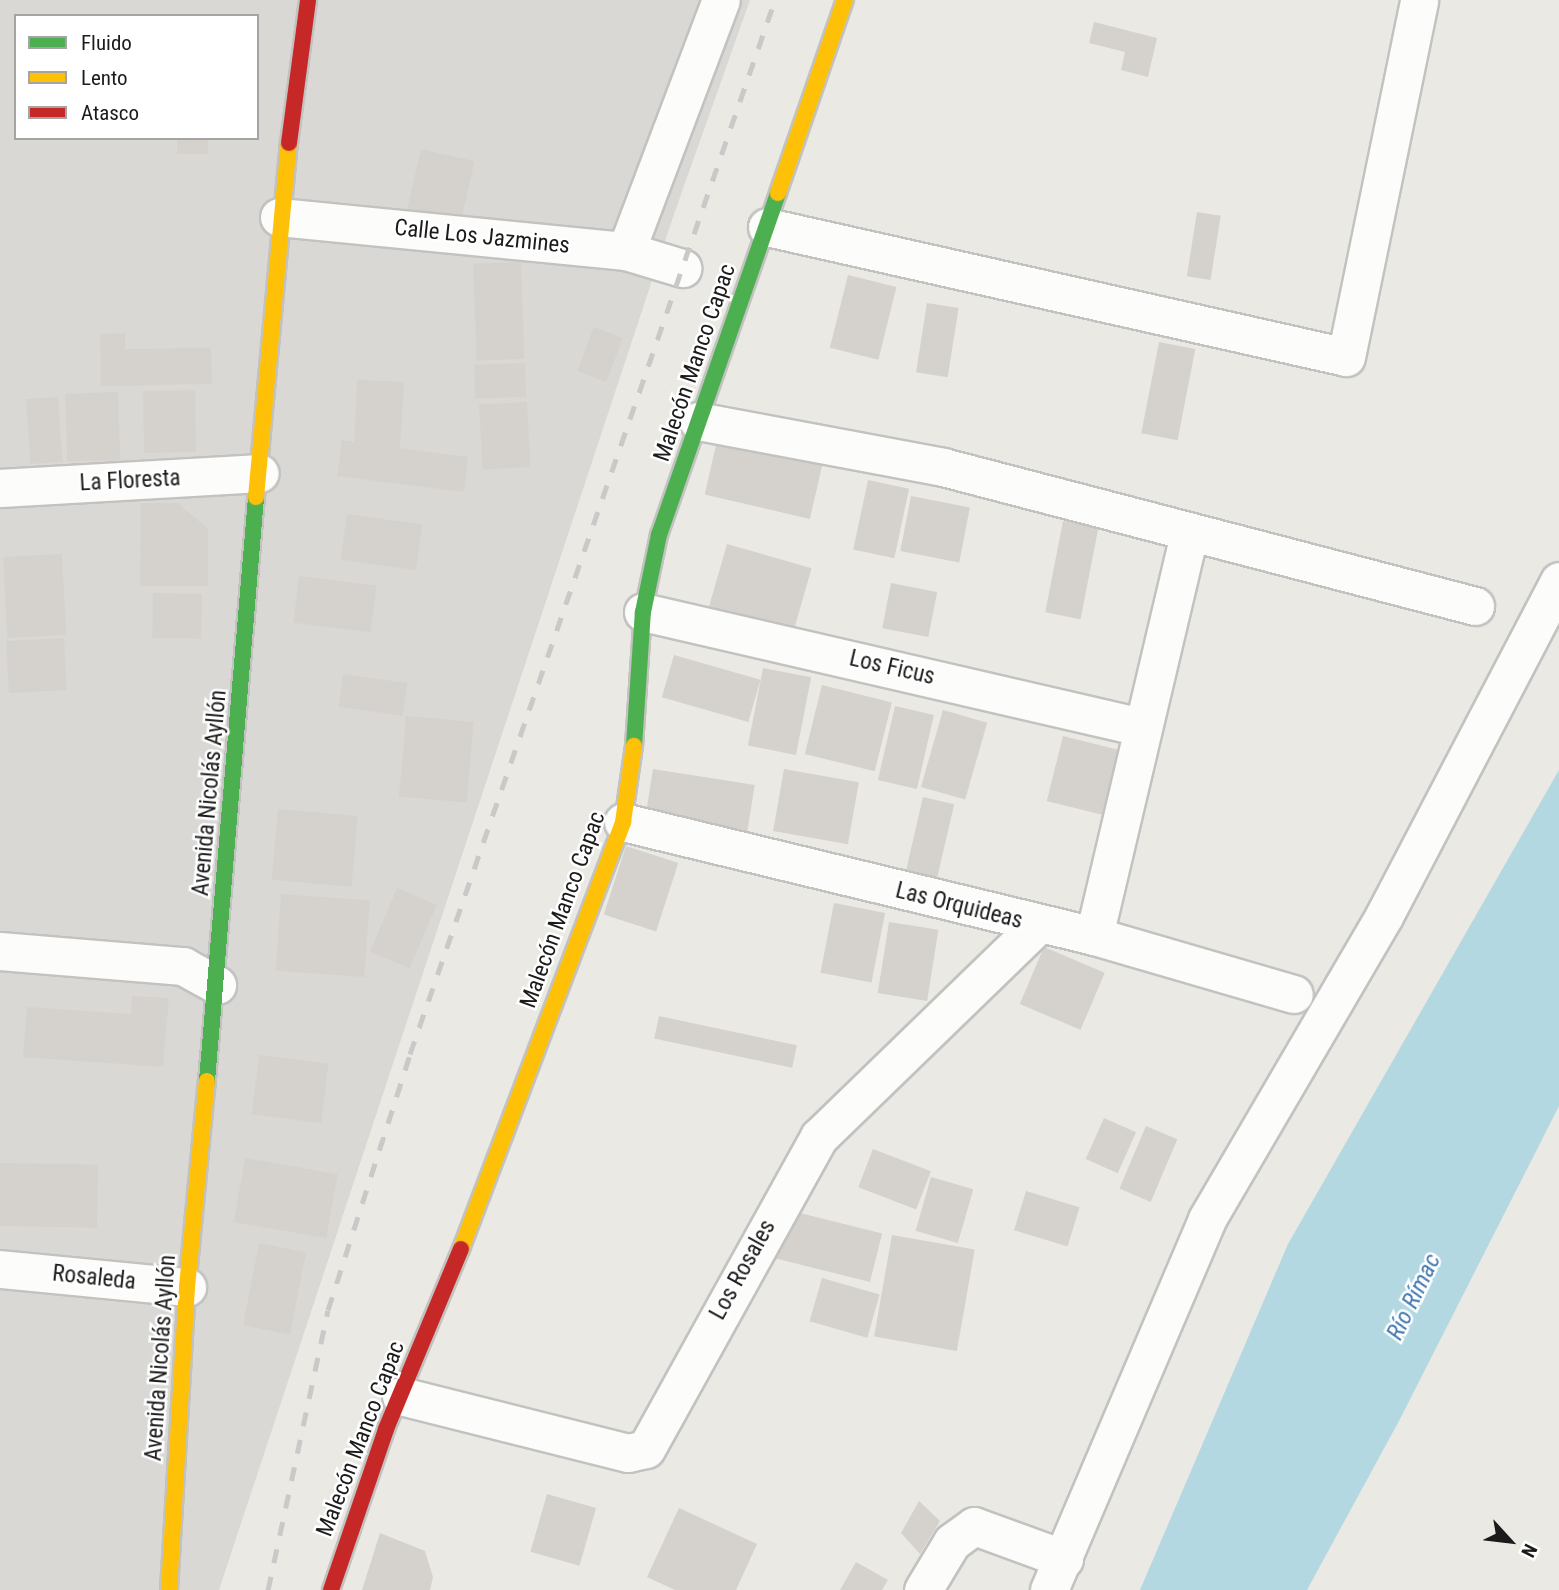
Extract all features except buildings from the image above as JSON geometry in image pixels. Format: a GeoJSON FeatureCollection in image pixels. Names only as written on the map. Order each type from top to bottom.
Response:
{"type":"FeatureCollection","features":[{"type":"Feature","properties":{"kind":"main road","name":"Avenida Nicolás Ayllón"},"geometry":{"type":"LineString","coordinates":[[169,1590],[187,1287],[218,985],[279,217],[308,0]]}},
{"type":"Feature","properties":{"kind":"main road","name":"Malecón Manco Capac"},"geometry":{"type":"LineString","coordinates":[[331,1590],[401,1396],[623,822],[636,729],[643,612],[659,535],[845,0]]}},
{"type":"Feature","properties":{"kind":"street"},"geometry":{"type":"LineString","coordinates":[[625,251],[721,0]]}},
{"type":"Feature","properties":{"kind":"street"},"geometry":{"type":"LineString","coordinates":[[767,227],[1346,357],[1419,0]]}},
{"type":"Feature","properties":{"kind":"street","name":"Calle Los Jazmines"},"geometry":{"type":"LineString","coordinates":[[279,217],[625,251],[682,268]]}},
{"type":"Feature","properties":{"kind":"street"},"geometry":{"type":"LineString","coordinates":[[698,421],[943,467],[1189,535],[1475,606]]}},
{"type":"Feature","properties":{"kind":"street","name":"La Floresta"},"geometry":{"type":"LineString","coordinates":[[0,488],[260,473]]}},
{"type":"Feature","properties":{"kind":"street"},"geometry":{"type":"LineString","coordinates":[[1094,936],[1141,727],[1189,535]]}},
{"type":"Feature","properties":{"kind":"street"},"geometry":{"type":"LineString","coordinates":[[923,1590],[952,1542],[974,1526],[1057,1574],[1208,1219],[1384,916],[1559,581]]}},
{"type":"Feature","properties":{"kind":"street","name":"Los Ficus"},"geometry":{"type":"LineString","coordinates":[[643,612],[1141,727]]}},
{"type":"Feature","properties":{"kind":"street","name":"Las Orquideas"},"geometry":{"type":"LineString","coordinates":[[623,822],[1037,926],[1094,936],[1294,994]]}},
{"type":"Feature","properties":{"kind":"street","name":"Los Rosales"},"geometry":{"type":"LineString","coordinates":[[401,1396],[628,1453],[646,1449],[819,1137],[1037,926]]}},
{"type":"Feature","properties":{"kind":"street"},"geometry":{"type":"LineString","coordinates":[[0,951],[183,965],[218,985]]}},
{"type":"Feature","properties":{"kind":"street","name":"Rosaleda"},"geometry":{"type":"LineString","coordinates":[[0,1269],[187,1287]]}},
{"type":"Feature","properties":{"kind":"shaded area"},"geometry":{"type":"Polygon","coordinates":[[[0,0],[750,0],[673,217],[219,1590],[0,1590],[0,0]]]}},
{"type":"Feature","properties":{"kind":"water","name":"Río Rímac"},"geometry":{"type":"Polygon","coordinates":[[[1559,770],[1559,1106],[1400,1419],[1307,1590],[1140,1590],[1288,1244],[1559,770]]]}},
{"type":"Feature","properties":{"kind":"railway"},"geometry":{"type":"LineString","coordinates":[[268,1590],[328,1310],[410,1054],[775,0]]}},
{"type":"Feature","properties":{"kind":"traffic: fast"},"geometry":{"type":"LineString","coordinates":[[634,746],[643,612],[659,535],[778,193]]}},
{"type":"Feature","properties":{"kind":"traffic: fast"},"geometry":{"type":"LineString","coordinates":[[207,1081],[256,497]]}},
{"type":"Feature","properties":{"kind":"traffic: slow"},"geometry":{"type":"LineString","coordinates":[[778,193],[845,0]]}},
{"type":"Feature","properties":{"kind":"traffic: slow"},"geometry":{"type":"LineString","coordinates":[[256,497],[289,143]]}},
{"type":"Feature","properties":{"kind":"traffic: slow"},"geometry":{"type":"LineString","coordinates":[[461,1249],[623,822],[634,746]]}},
{"type":"Feature","properties":{"kind":"traffic: slow"},"geometry":{"type":"LineString","coordinates":[[169,1590],[187,1287],[207,1081]]}},
{"type":"Feature","properties":{"kind":"traffic: jam"},"geometry":{"type":"LineString","coordinates":[[289,143],[308,0]]}},
{"type":"Feature","properties":{"kind":"traffic: jam"},"geometry":{"type":"LineString","coordinates":[[331,1590],[386,1429],[461,1249]]}}]}
